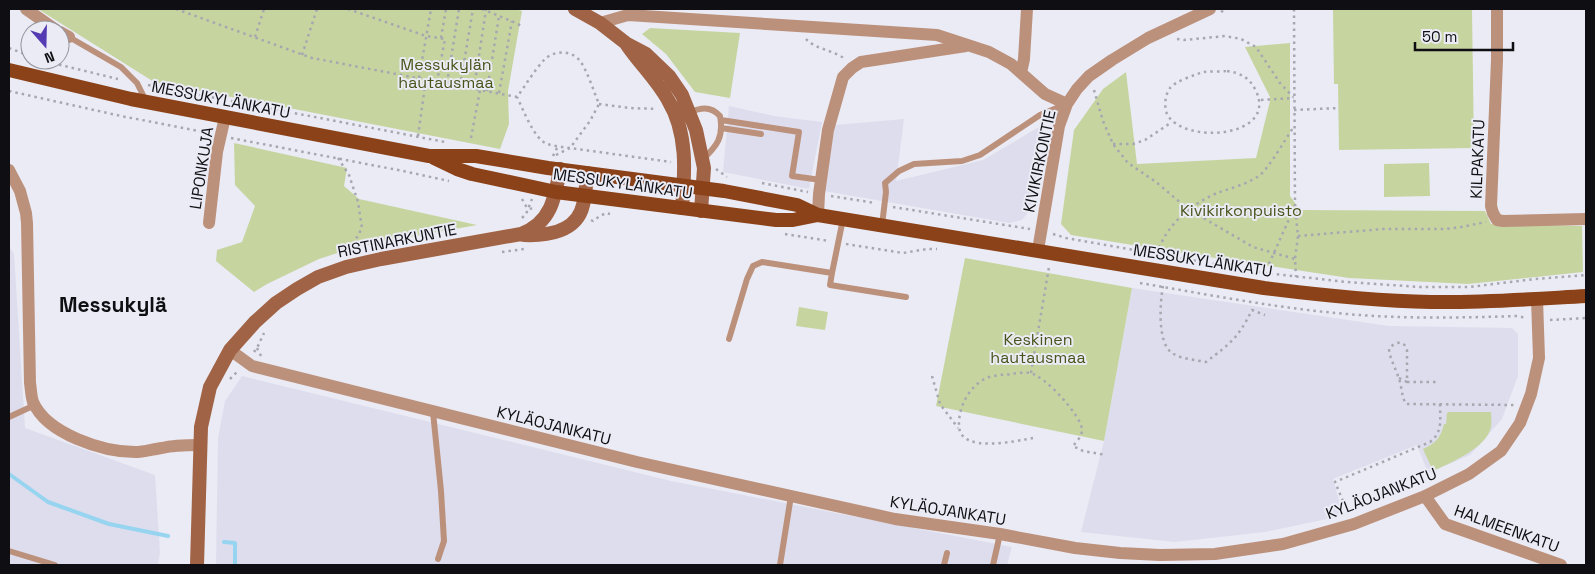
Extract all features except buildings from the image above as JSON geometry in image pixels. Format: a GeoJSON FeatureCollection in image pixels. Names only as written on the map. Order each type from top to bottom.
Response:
{"type":"FeatureCollection","features":[{"type":"Feature","properties":{"kind":"main road"},"geometry":{"type":"LineString","coordinates":[[575,9],[600,23],[627,44],[646,54],[669,76],[682,95],[696,130],[704,163],[704,189],[701,211]]}},
{"type":"Feature","properties":{"kind":"main road"},"geometry":{"type":"LineString","coordinates":[[627,44],[637,61],[669,101],[676,117],[683,146],[684,186],[682,208]]}},
{"type":"Feature","properties":{"kind":"main road","name":"MESSUKYLÄNKATU"},"geometry":{"type":"LineString","coordinates":[[9,70],[147,102],[429,156],[476,156],[553,165],[587,173],[704,189],[797,205],[818,215],[1264,288],[1334,296],[1432,302],[1586,296]]}},
{"type":"Feature","properties":{"kind":"main road","name":"MESSUKYLÄNKATU"},"geometry":{"type":"LineString","coordinates":[[429,156],[457,169],[556,192],[776,220],[793,220],[818,215]]}},
{"type":"Feature","properties":{"kind":"main road","name":"RISTINARKUNTIE"},"geometry":{"type":"LineString","coordinates":[[197,565],[201,427],[210,387],[230,350],[255,322],[276,303],[318,277],[346,267],[518,228],[535,228],[545,218],[556,192],[553,165]]}},
{"type":"Feature","properties":{"kind":"main road","name":"RISTINARKUNTIE"},"geometry":{"type":"LineString","coordinates":[[518,228],[538,235],[562,230],[578,218],[585,196],[587,173]]}},
{"type":"Feature","properties":{"kind":"street"},"geometry":{"type":"LineString","coordinates":[[26,9],[42,20]]}},
{"type":"Feature","properties":{"kind":"street"},"geometry":{"type":"LineString","coordinates":[[1021,73],[1024,59],[1027,9]]}},
{"type":"Feature","properties":{"kind":"street","name":"KIVIKIRKONTIE"},"geometry":{"type":"LineString","coordinates":[[1038,250],[1059,126],[1067,104],[1077,89],[1089,76],[1148,38],[1210,9]]}},
{"type":"Feature","properties":{"kind":"street","name":"KILPAKATU"},"geometry":{"type":"LineString","coordinates":[[1497,9],[1497,60],[1491,206],[1493,213],[1497,220],[1503,221],[1586,219]]}},
{"type":"Feature","properties":{"kind":"street"},"geometry":{"type":"LineString","coordinates":[[600,23],[628,15],[937,34],[989,52],[1011,64],[1046,94],[1067,104]]}},
{"type":"Feature","properties":{"kind":"street"},"geometry":{"type":"LineString","coordinates":[[818,215],[828,130],[843,77],[861,62],[969,46]]}},
{"type":"Feature","properties":{"kind":"street","name":"LIPONKUJA"},"geometry":{"type":"LineString","coordinates":[[208,223],[217,152],[225,117]]}},
{"type":"Feature","properties":{"kind":"street"},"geometry":{"type":"LineString","coordinates":[[9,170],[20,191],[26,213],[30,383],[35,406],[54,426],[93,446],[124,452],[138,452],[175,446],[200,445]]}},
{"type":"Feature","properties":{"kind":"street","name":"KYLÄOJANKATU"},"geometry":{"type":"LineString","coordinates":[[230,350],[252,366],[637,462],[894,519],[1000,534],[1075,548],[1120,553],[1160,555],[1215,554],[1283,544],[1354,524],[1425,496],[1469,474],[1501,451],[1520,423],[1531,394],[1539,358],[1537,299]]}},
{"type":"Feature","properties":{"kind":"street","name":"HALMEENKATU"},"geometry":{"type":"LineString","coordinates":[[1425,496],[1445,524],[1562,565]]}},
{"type":"Feature","properties":{"kind":"lane"},"geometry":{"type":"LineString","coordinates":[[70,38],[121,67],[137,83],[147,102]]}},
{"type":"Feature","properties":{"kind":"lane"},"geometry":{"type":"LineString","coordinates":[[882,225],[886,192],[885,183],[899,171],[914,164],[962,161],[980,155],[1040,115],[1067,104]]}},
{"type":"Feature","properties":{"kind":"lane"},"geometry":{"type":"LineString","coordinates":[[676,117],[702,107],[712,109],[720,116],[720,138],[704,163]]}},
{"type":"Feature","properties":{"kind":"lane"},"geometry":{"type":"LineString","coordinates":[[721,120],[799,132],[792,176],[821,180]]}},
{"type":"Feature","properties":{"kind":"lane"},"geometry":{"type":"LineString","coordinates":[[720,128],[761,134]]}},
{"type":"Feature","properties":{"kind":"lane"},"geometry":{"type":"LineString","coordinates":[[843,219],[830,285],[906,297]]}},
{"type":"Feature","properties":{"kind":"lane"},"geometry":{"type":"LineString","coordinates":[[729,339],[747,279],[753,266],[762,262],[832,273]]}},
{"type":"Feature","properties":{"kind":"lane"},"geometry":{"type":"LineString","coordinates":[[9,417],[35,406]]}},
{"type":"Feature","properties":{"kind":"lane"},"geometry":{"type":"LineString","coordinates":[[433,412],[442,491],[444,541],[438,558]]}},
{"type":"Feature","properties":{"kind":"lane"},"geometry":{"type":"LineString","coordinates":[[780,565],[791,496]]}},
{"type":"Feature","properties":{"kind":"lane"},"geometry":{"type":"LineString","coordinates":[[993,565],[1000,534]]}},
{"type":"Feature","properties":{"kind":"lane"},"geometry":{"type":"LineString","coordinates":[[9,551],[55,565]]}},
{"type":"Feature","properties":{"kind":"lane"},"geometry":{"type":"LineString","coordinates":[[944,565],[947,553]]}},
{"type":"Feature","properties":{"kind":"path"},"geometry":{"type":"LineString","coordinates":[[176,9],[312,58],[517,97],[538,137],[545,143],[684,164]]}},
{"type":"Feature","properties":{"kind":"path"},"geometry":{"type":"LineString","coordinates":[[254,37],[264,9]]}},
{"type":"Feature","properties":{"kind":"path"},"geometry":{"type":"LineString","coordinates":[[302,55],[317,9]]}},
{"type":"Feature","properties":{"kind":"path"},"geometry":{"type":"LineString","coordinates":[[348,9],[426,36],[445,39],[437,81]]}},
{"type":"Feature","properties":{"kind":"path"},"geometry":{"type":"LineString","coordinates":[[419,78],[431,9]]}},
{"type":"Feature","properties":{"kind":"path"},"geometry":{"type":"LineString","coordinates":[[441,38],[446,9]]}},
{"type":"Feature","properties":{"kind":"path"},"geometry":{"type":"LineString","coordinates":[[447,83],[459,9]]}},
{"type":"Feature","properties":{"kind":"path"},"geometry":{"type":"LineString","coordinates":[[460,86],[473,9]]}},
{"type":"Feature","properties":{"kind":"path"},"geometry":{"type":"LineString","coordinates":[[1294,9],[1294,207],[1298,236],[1295,259],[1296,277]]}},
{"type":"Feature","properties":{"kind":"path"},"geometry":{"type":"LineString","coordinates":[[474,88],[484,10],[523,27]]}},
{"type":"Feature","properties":{"kind":"path"},"geometry":{"type":"LineString","coordinates":[[487,91],[499,16]]}},
{"type":"Feature","properties":{"kind":"path"},"geometry":{"type":"LineString","coordinates":[[500,93],[512,21]]}},
{"type":"Feature","properties":{"kind":"path"},"geometry":{"type":"LineString","coordinates":[[1169,37],[1184,40],[1225,36],[1241,39],[1256,47],[1280,83],[1294,98]]}},
{"type":"Feature","properties":{"kind":"path"},"geometry":{"type":"LineString","coordinates":[[811,45],[829,50],[842,57],[852,68]]}},
{"type":"Feature","properties":{"kind":"path"},"geometry":{"type":"LineString","coordinates":[[517,97],[546,58],[564,52],[574,54],[581,62],[598,104],[590,122],[570,148],[553,165]]}},
{"type":"Feature","properties":{"kind":"path"},"geometry":{"type":"LineString","coordinates":[[70,67],[137,83],[445,142]]}},
{"type":"Feature","properties":{"kind":"path"},"geometry":{"type":"LineString","coordinates":[[1227,71],[1239,73],[1252,83],[1260,100],[1257,115],[1249,123],[1236,130],[1207,132],[1186,128],[1172,122],[1166,111],[1165,99],[1170,87],[1187,78],[1204,72],[1227,71]]}},
{"type":"Feature","properties":{"kind":"path"},"geometry":{"type":"LineString","coordinates":[[418,136],[426,79]]}},
{"type":"Feature","properties":{"kind":"path"},"geometry":{"type":"LineString","coordinates":[[1092,86],[1103,121],[1113,144],[1128,163],[1156,182],[1188,209],[1253,247],[1295,259]]}},
{"type":"Feature","properties":{"kind":"path"},"geometry":{"type":"LineString","coordinates":[[470,138],[480,90]]}},
{"type":"Feature","properties":{"kind":"path"},"geometry":{"type":"LineString","coordinates":[[1260,100],[1294,98]]}},
{"type":"Feature","properties":{"kind":"path"},"geometry":{"type":"LineString","coordinates":[[598,104],[661,109]]}},
{"type":"Feature","properties":{"kind":"path"},"geometry":{"type":"LineString","coordinates":[[1294,110],[1339,108]]}},
{"type":"Feature","properties":{"kind":"path"},"geometry":{"type":"LineString","coordinates":[[1113,144],[1133,144],[1145,140],[1172,122]]}},
{"type":"Feature","properties":{"kind":"path"},"geometry":{"type":"LineString","coordinates":[[1157,254],[1160,244],[1170,228],[1188,209],[1215,194],[1261,174],[1294,126]]}},
{"type":"Feature","properties":{"kind":"path"},"geometry":{"type":"LineString","coordinates":[[553,165],[558,146]]}},
{"type":"Feature","properties":{"kind":"path"},"geometry":{"type":"LineString","coordinates":[[338,158],[349,175],[356,195],[362,228],[347,255]]}},
{"type":"Feature","properties":{"kind":"path"},"geometry":{"type":"LineString","coordinates":[[704,163],[718,169],[726,176],[735,178]]}},
{"type":"Feature","properties":{"kind":"path"},"geometry":{"type":"LineString","coordinates":[[754,182],[1296,277],[1412,286],[1469,287],[1535,278],[1586,274]]}},
{"type":"Feature","properties":{"kind":"path"},"geometry":{"type":"LineString","coordinates":[[518,228],[526,214],[536,188]]}},
{"type":"Feature","properties":{"kind":"path"},"geometry":{"type":"LineString","coordinates":[[1269,264],[1294,207]]}},
{"type":"Feature","properties":{"kind":"path"},"geometry":{"type":"LineString","coordinates":[[1298,236],[1383,229],[1461,228],[1497,220]]}},
{"type":"Feature","properties":{"kind":"path"},"geometry":{"type":"LineString","coordinates":[[588,225],[593,221]]}},
{"type":"Feature","properties":{"kind":"path"},"geometry":{"type":"LineString","coordinates":[[496,253],[532,247]]}},
{"type":"Feature","properties":{"kind":"path"},"geometry":{"type":"LineString","coordinates":[[342,256],[354,253]]}},
{"type":"Feature","properties":{"kind":"path"},"geometry":{"type":"LineString","coordinates":[[1031,373],[1049,267]]}},
{"type":"Feature","properties":{"kind":"path"},"geometry":{"type":"LineString","coordinates":[[1163,286],[1160,304],[1164,342],[1170,352],[1180,356],[1206,362],[1232,342],[1242,331],[1252,310],[1265,315]]}},
{"type":"Feature","properties":{"kind":"path"},"geometry":{"type":"LineString","coordinates":[[1538,320],[1586,318]]}},
{"type":"Feature","properties":{"kind":"path"},"geometry":{"type":"LineString","coordinates":[[262,358],[257,348],[267,330]]}},
{"type":"Feature","properties":{"kind":"path"},"geometry":{"type":"LineString","coordinates":[[1407,382],[1406,346],[1398,342],[1389,349],[1399,378],[1403,400],[1406,404],[1519,405],[1516,411]]}},
{"type":"Feature","properties":{"kind":"path"},"geometry":{"type":"LineString","coordinates":[[229,380],[246,361]]}},
{"type":"Feature","properties":{"kind":"path"},"geometry":{"type":"LineString","coordinates":[[959,429],[958,420],[962,405],[974,386],[988,377],[1031,373],[1047,384],[1078,418],[1082,429],[1081,436],[1073,446],[1083,451],[1106,455]]}},
{"type":"Feature","properties":{"kind":"path"},"geometry":{"type":"LineString","coordinates":[[932,376],[940,404],[965,438],[973,442],[987,444],[1033,438]]}},
{"type":"Feature","properties":{"kind":"path"},"geometry":{"type":"LineString","coordinates":[[1399,378],[1407,382],[1437,382]]}},
{"type":"Feature","properties":{"kind":"path"},"geometry":{"type":"LineString","coordinates":[[1350,517],[1335,482],[1430,442],[1440,431],[1440,404]]}},
{"type":"Feature","properties":{"kind":"shaded area"},"geometry":{"type":"Polygon","coordinates":[[[729,106],[774,116],[822,122],[809,189],[723,172],[729,106]]]}},
{"type":"Feature","properties":{"kind":"shaded area"},"geometry":{"type":"Polygon","coordinates":[[[904,119],[896,181],[983,160],[1039,127],[1041,144],[1031,209],[1022,220],[1009,223],[824,191],[835,125],[904,119]]]}},
{"type":"Feature","properties":{"kind":"shaded area"},"geometry":{"type":"Polygon","coordinates":[[[9,246],[14,254],[25,428],[155,475],[160,552],[158,565],[9,565],[9,246]]]}},
{"type":"Feature","properties":{"kind":"shaded area"},"geometry":{"type":"Polygon","coordinates":[[[1132,288],[1389,326],[1512,328],[1518,334],[1518,376],[1502,419],[1470,455],[1428,473],[1417,445],[1333,479],[1343,514],[1336,517],[1265,532],[1175,542],[1081,532],[1104,441],[1132,288]]]}},
{"type":"Feature","properties":{"kind":"shaded area"},"geometry":{"type":"Polygon","coordinates":[[[242,376],[671,481],[1012,547],[1007,565],[216,565],[218,438],[225,401],[242,376]]]}},
{"type":"Feature","properties":{"kind":"green space","name":"Messukylän hautausmaa"},"geometry":{"type":"Polygon","coordinates":[[[38,9],[515,9],[522,11],[508,91],[509,124],[500,149],[154,82],[70,29],[70,20],[55,20],[38,9]]]}},
{"type":"Feature","properties":{"kind":"green space"},"geometry":{"type":"Polygon","coordinates":[[[1333,9],[1472,9],[1474,148],[1339,150],[1338,84],[1334,84],[1333,9]]]}},
{"type":"Feature","properties":{"kind":"green space"},"geometry":{"type":"Polygon","coordinates":[[[650,28],[740,33],[730,98],[695,92],[666,54],[642,34],[650,28]]]}},
{"type":"Feature","properties":{"kind":"green space","name":"Kivikirkonpuisto"},"geometry":{"type":"Polygon","coordinates":[[[1290,43],[1290,196],[1300,210],[1485,211],[1491,224],[1582,226],[1583,272],[1468,284],[1349,278],[1071,235],[1061,224],[1074,130],[1103,89],[1126,72],[1137,164],[1256,158],[1270,97],[1245,47],[1290,43]]]}},
{"type":"Feature","properties":{"kind":"green space"},"geometry":{"type":"Polygon","coordinates":[[[234,143],[347,168],[344,186],[359,199],[477,225],[356,247],[319,259],[254,292],[216,261],[217,250],[242,242],[255,206],[235,185],[234,143]]]}},
{"type":"Feature","properties":{"kind":"green space"},"geometry":{"type":"Polygon","coordinates":[[[1429,163],[1430,196],[1384,197],[1384,164],[1429,163]]]}},
{"type":"Feature","properties":{"kind":"green space","name":"Keskinen hautausmaa"},"geometry":{"type":"Polygon","coordinates":[[[965,258],[1132,288],[1104,441],[936,406],[965,258]]]}},
{"type":"Feature","properties":{"kind":"green space"},"geometry":{"type":"Polygon","coordinates":[[[799,307],[828,312],[825,330],[796,326],[799,307]]]}},
{"type":"Feature","properties":{"kind":"green space"},"geometry":{"type":"Polygon","coordinates":[[[1491,412],[1491,427],[1483,442],[1467,454],[1433,471],[1423,449],[1435,442],[1444,424],[1446,424],[1447,413],[1491,412]]]}},
{"type":"Feature","properties":{"kind":"waterway"},"geometry":{"type":"LineString","coordinates":[[9,474],[48,502],[109,524],[168,536]]}},
{"type":"Feature","properties":{"kind":"waterway"},"geometry":{"type":"LineString","coordinates":[[224,542],[235,543],[235,565]]}},
{"type":"Feature","properties":{"kind":"district","name":"Messukylä"},"geometry":{"type":"Point","coordinates":[113,305]}}]}
